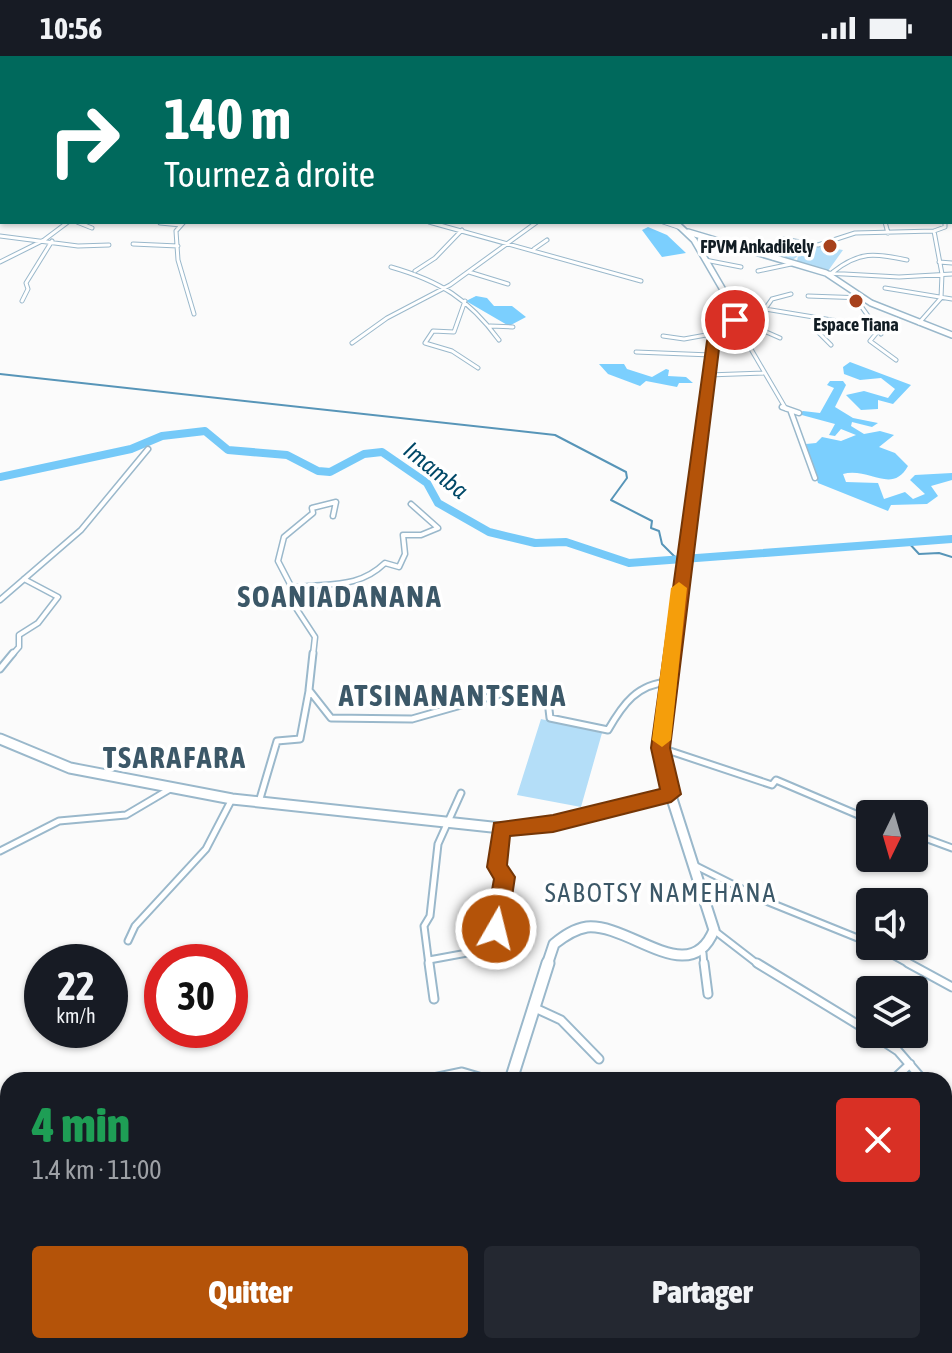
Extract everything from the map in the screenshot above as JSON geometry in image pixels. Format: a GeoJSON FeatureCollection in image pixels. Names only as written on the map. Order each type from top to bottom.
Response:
{"type":"FeatureCollection","features":[{"type":"Feature","properties":{"kind":"main road"},"geometry":{"type":"LineString","coordinates":[[514,1072],[554,944],[575,929],[595,926],[619,932],[676,956],[703,953],[711,945],[714,930],[671,794],[661,748],[711,355],[717,333],[733,322],[737,314],[685,231],[677,224]]}},
{"type":"Feature","properties":{"kind":"main road"},"geometry":{"type":"LineString","coordinates":[[685,231],[791,264],[830,272],[864,298],[952,335]]}},
{"type":"Feature","properties":{"kind":"main road"},"geometry":{"type":"LineString","coordinates":[[0,739],[70,768],[232,799],[501,828],[553,824],[671,794]]}},
{"type":"Feature","properties":{"kind":"street"},"geometry":{"type":"LineString","coordinates":[[0,262],[44,240],[65,224]]}},
{"type":"Feature","properties":{"kind":"street"},"geometry":{"type":"LineString","coordinates":[[82,224],[92,228]]}},
{"type":"Feature","properties":{"kind":"street"},"geometry":{"type":"LineString","coordinates":[[182,224],[176,231],[178,260],[194,314]]}},
{"type":"Feature","properties":{"kind":"street"},"geometry":{"type":"LineString","coordinates":[[446,224],[641,281]]}},
{"type":"Feature","properties":{"kind":"street"},"geometry":{"type":"LineString","coordinates":[[352,343],[387,318],[450,285],[534,224]]}},
{"type":"Feature","properties":{"kind":"street"},"geometry":{"type":"LineString","coordinates":[[668,224],[685,231]]}},
{"type":"Feature","properties":{"kind":"street"},"geometry":{"type":"LineString","coordinates":[[886,224],[887,233]]}},
{"type":"Feature","properties":{"kind":"street"},"geometry":{"type":"LineString","coordinates":[[773,258],[783,239],[818,245],[855,233],[934,231],[945,227],[945,224]]}},
{"type":"Feature","properties":{"kind":"street"},"geometry":{"type":"LineString","coordinates":[[414,272],[435,258],[462,230]]}},
{"type":"Feature","properties":{"kind":"street"},"geometry":{"type":"LineString","coordinates":[[918,323],[941,298],[942,274],[934,231]]}},
{"type":"Feature","properties":{"kind":"street"},"geometry":{"type":"LineString","coordinates":[[0,236],[109,245]]}},
{"type":"Feature","properties":{"kind":"street"},"geometry":{"type":"LineString","coordinates":[[533,249],[547,240]]}},
{"type":"Feature","properties":{"kind":"street"},"geometry":{"type":"LineString","coordinates":[[22,301],[28,289],[26,283],[52,241]]}},
{"type":"Feature","properties":{"kind":"street"},"geometry":{"type":"LineString","coordinates":[[133,244],[165,243],[178,246]]}},
{"type":"Feature","properties":{"kind":"street"},"geometry":{"type":"LineString","coordinates":[[830,272],[851,255],[861,252],[907,260]]}},
{"type":"Feature","properties":{"kind":"street"},"geometry":{"type":"LineString","coordinates":[[704,260],[741,267]]}},
{"type":"Feature","properties":{"kind":"street"},"geometry":{"type":"LineString","coordinates":[[939,262],[952,263]]}},
{"type":"Feature","properties":{"kind":"street"},"geometry":{"type":"LineString","coordinates":[[758,271],[791,264]]}},
{"type":"Feature","properties":{"kind":"street"},"geometry":{"type":"LineString","coordinates":[[391,267],[450,285],[499,340]]}},
{"type":"Feature","properties":{"kind":"street"},"geometry":{"type":"LineString","coordinates":[[468,272],[508,284]]}},
{"type":"Feature","properties":{"kind":"street"},"geometry":{"type":"LineString","coordinates":[[830,272],[899,277],[952,274]]}},
{"type":"Feature","properties":{"kind":"street"},"geometry":{"type":"LineString","coordinates":[[899,277],[885,288],[952,299]]}},
{"type":"Feature","properties":{"kind":"street"},"geometry":{"type":"LineString","coordinates":[[765,309],[772,299],[791,294]]}},
{"type":"Feature","properties":{"kind":"street"},"geometry":{"type":"LineString","coordinates":[[728,296],[742,310],[745,332],[784,410],[799,413]]}},
{"type":"Feature","properties":{"kind":"street"},"geometry":{"type":"LineString","coordinates":[[808,296],[864,298],[861,306],[880,331]]}},
{"type":"Feature","properties":{"kind":"street"},"geometry":{"type":"LineString","coordinates":[[465,301],[454,332],[433,331],[425,343],[452,351],[478,368]]}},
{"type":"Feature","properties":{"kind":"street"},"geometry":{"type":"LineString","coordinates":[[742,310],[765,309],[880,331]]}},
{"type":"Feature","properties":{"kind":"street"},"geometry":{"type":"LineString","coordinates":[[831,345],[819,335],[819,329],[853,326],[871,317]]}},
{"type":"Feature","properties":{"kind":"street"},"geometry":{"type":"LineString","coordinates":[[489,326],[513,327]]}},
{"type":"Feature","properties":{"kind":"street"},"geometry":{"type":"LineString","coordinates":[[745,332],[764,331],[780,338]]}},
{"type":"Feature","properties":{"kind":"street"},"geometry":{"type":"LineString","coordinates":[[880,331],[870,341],[896,360]]}},
{"type":"Feature","properties":{"kind":"street"},"geometry":{"type":"LineString","coordinates":[[663,336],[684,339],[717,333]]}},
{"type":"Feature","properties":{"kind":"street"},"geometry":{"type":"LineString","coordinates":[[636,352],[711,355]]}},
{"type":"Feature","properties":{"kind":"street"},"geometry":{"type":"LineString","coordinates":[[708,375],[765,373]]}},
{"type":"Feature","properties":{"kind":"street"},"geometry":{"type":"LineString","coordinates":[[791,412],[815,478]]}},
{"type":"Feature","properties":{"kind":"street"},"geometry":{"type":"LineString","coordinates":[[0,600],[81,530],[148,449]]}},
{"type":"Feature","properties":{"kind":"street"},"geometry":{"type":"LineString","coordinates":[[259,803],[277,741],[300,739],[315,637],[294,605],[292,588],[278,561],[284,537],[313,513],[312,508],[336,502],[333,516]]}},
{"type":"Feature","properties":{"kind":"street"},"geometry":{"type":"LineString","coordinates":[[292,588],[350,585],[371,576],[385,563],[399,567],[405,554],[403,535],[421,535],[426,530],[438,528],[411,504]]}},
{"type":"Feature","properties":{"kind":"street"},"geometry":{"type":"LineString","coordinates":[[0,669],[19,647],[19,635],[38,623],[58,597],[24,579]]}},
{"type":"Feature","properties":{"kind":"street"},"geometry":{"type":"LineString","coordinates":[[309,690],[331,718],[341,720],[412,719],[507,692],[548,701],[550,718],[608,730],[629,694],[660,681],[669,682]]}},
{"type":"Feature","properties":{"kind":"street"},"geometry":{"type":"LineString","coordinates":[[661,748],[772,785],[776,780],[856,814]]}},
{"type":"Feature","properties":{"kind":"street"},"geometry":{"type":"LineString","coordinates":[[0,851],[59,821],[126,815],[174,786]]}},
{"type":"Feature","properties":{"kind":"street"},"geometry":{"type":"LineString","coordinates":[[434,999],[424,926],[430,916],[438,844],[461,793]]}},
{"type":"Feature","properties":{"kind":"street"},"geometry":{"type":"LineString","coordinates":[[128,941],[135,926],[206,849],[232,799]]}},
{"type":"Feature","properties":{"kind":"street"},"geometry":{"type":"LineString","coordinates":[[429,960],[478,951],[481,934],[496,929],[504,877],[497,867],[501,828]]}},
{"type":"Feature","properties":{"kind":"street"},"geometry":{"type":"LineString","coordinates":[[928,839],[952,848]]}},
{"type":"Feature","properties":{"kind":"street"},"geometry":{"type":"LineString","coordinates":[[696,866],[766,901],[856,937]]}},
{"type":"Feature","properties":{"kind":"street"},"geometry":{"type":"LineString","coordinates":[[714,930],[775,977],[856,1024]]}},
{"type":"Feature","properties":{"kind":"street"},"geometry":{"type":"LineString","coordinates":[[703,953],[708,994]]}},
{"type":"Feature","properties":{"kind":"street"},"geometry":{"type":"LineString","coordinates":[[902,960],[952,987]]}},
{"type":"Feature","properties":{"kind":"street"},"geometry":{"type":"LineString","coordinates":[[535,1008],[561,1020],[599,1059]]}},
{"type":"Feature","properties":{"kind":"street"},"geometry":{"type":"LineString","coordinates":[[894,1048],[916,1072]]}},
{"type":"Feature","properties":{"kind":"street"},"geometry":{"type":"LineString","coordinates":[[902,1072],[910,1064]]}},
{"type":"Feature","properties":{"kind":"shaded area"},"geometry":{"type":"Polygon","coordinates":[[[648,227],[667,235],[686,253],[662,257],[642,230],[648,227]]]}},
{"type":"Feature","properties":{"kind":"shaded area"},"geometry":{"type":"Polygon","coordinates":[[[804,244],[843,250],[828,271],[797,261],[798,256],[791,261],[776,258],[782,247],[800,254],[804,244]]]}},
{"type":"Feature","properties":{"kind":"shaded area"},"geometry":{"type":"Polygon","coordinates":[[[476,296],[487,298],[494,306],[512,306],[526,317],[509,326],[466,301],[476,296]]]}},
{"type":"Feature","properties":{"kind":"shaded area"},"geometry":{"type":"Polygon","coordinates":[[[850,362],[911,385],[893,404],[878,400],[878,409],[861,410],[846,395],[864,391],[888,398],[895,389],[881,378],[860,380],[844,374],[843,367],[850,362]]]}},
{"type":"Feature","properties":{"kind":"shaded area"},"geometry":{"type":"Polygon","coordinates":[[[599,364],[624,364],[627,369],[652,377],[666,369],[669,370],[668,376],[686,377],[693,383],[679,383],[677,387],[646,381],[640,386],[608,374],[599,364]]]}},
{"type":"Feature","properties":{"kind":"shaded area"},"geometry":{"type":"Polygon","coordinates":[[[830,381],[843,381],[846,385],[835,407],[853,418],[878,423],[872,427],[852,422],[851,426],[864,434],[880,431],[894,435],[879,447],[895,453],[908,466],[902,474],[887,479],[843,474],[846,482],[878,483],[884,499],[905,492],[913,499],[925,494],[910,480],[915,475],[952,473],[952,480],[931,486],[938,496],[927,504],[891,505],[888,511],[818,483],[806,444],[816,443],[822,437],[841,441],[856,435],[841,429],[835,436],[829,435],[835,424],[798,414],[803,411],[820,413],[834,388],[827,385],[830,381]]]}},
{"type":"Feature","properties":{"kind":"shaded area"},"geometry":{"type":"Polygon","coordinates":[[[541,719],[602,733],[581,807],[517,795],[541,719]]]}},
{"type":"Feature","properties":{"kind":"waterway"},"geometry":{"type":"LineString","coordinates":[[0,374],[555,435],[626,472],[627,478],[611,500],[652,521],[651,528],[659,531],[662,544],[675,557]]}},
{"type":"Feature","properties":{"kind":"waterway","name":"Imamba"},"geometry":{"type":"LineString","coordinates":[[0,477],[131,449],[162,436],[205,431],[228,450],[287,455],[318,471],[330,472],[364,454],[382,452],[427,483],[438,503],[489,532],[535,543],[566,542],[629,563],[952,539]]}},
{"type":"Feature","properties":{"kind":"waterway"},"geometry":{"type":"LineString","coordinates":[[907,541],[919,554],[939,553],[952,557]]}},
{"type":"Feature","properties":{"kind":"slow traffic"},"geometry":{"type":"LineString","coordinates":[[662,740],[679,588]]}},
{"type":"Feature","properties":{"kind":"place","name":"FPVM Ankadikely"},"geometry":{"type":"Point","coordinates":[830,246]}},
{"type":"Feature","properties":{"kind":"place","name":"Espace Tiana"},"geometry":{"type":"Point","coordinates":[856,301]}},
{"type":"Feature","properties":{"kind":"district","name":"SOANIADANANA"},"geometry":{"type":"Point","coordinates":[340,596]}},
{"type":"Feature","properties":{"kind":"district","name":"ATSINANANTSENA"},"geometry":{"type":"Point","coordinates":[453,695]}},
{"type":"Feature","properties":{"kind":"district","name":"TSARAFARA"},"geometry":{"type":"Point","coordinates":[175,757]}},
{"type":"Feature","properties":{"kind":"district","name":"SABOTSY NAMEHANA"},"geometry":{"type":"Point","coordinates":[661,893]}},
{"type":"Feature","properties":{"kind":"route"},"geometry":{"type":"LineString","coordinates":[[496,929],[498,900],[504,877],[497,867],[501,828],[553,824],[671,794],[661,748],[675,618],[713,341],[717,333],[735,320]]}}]}
